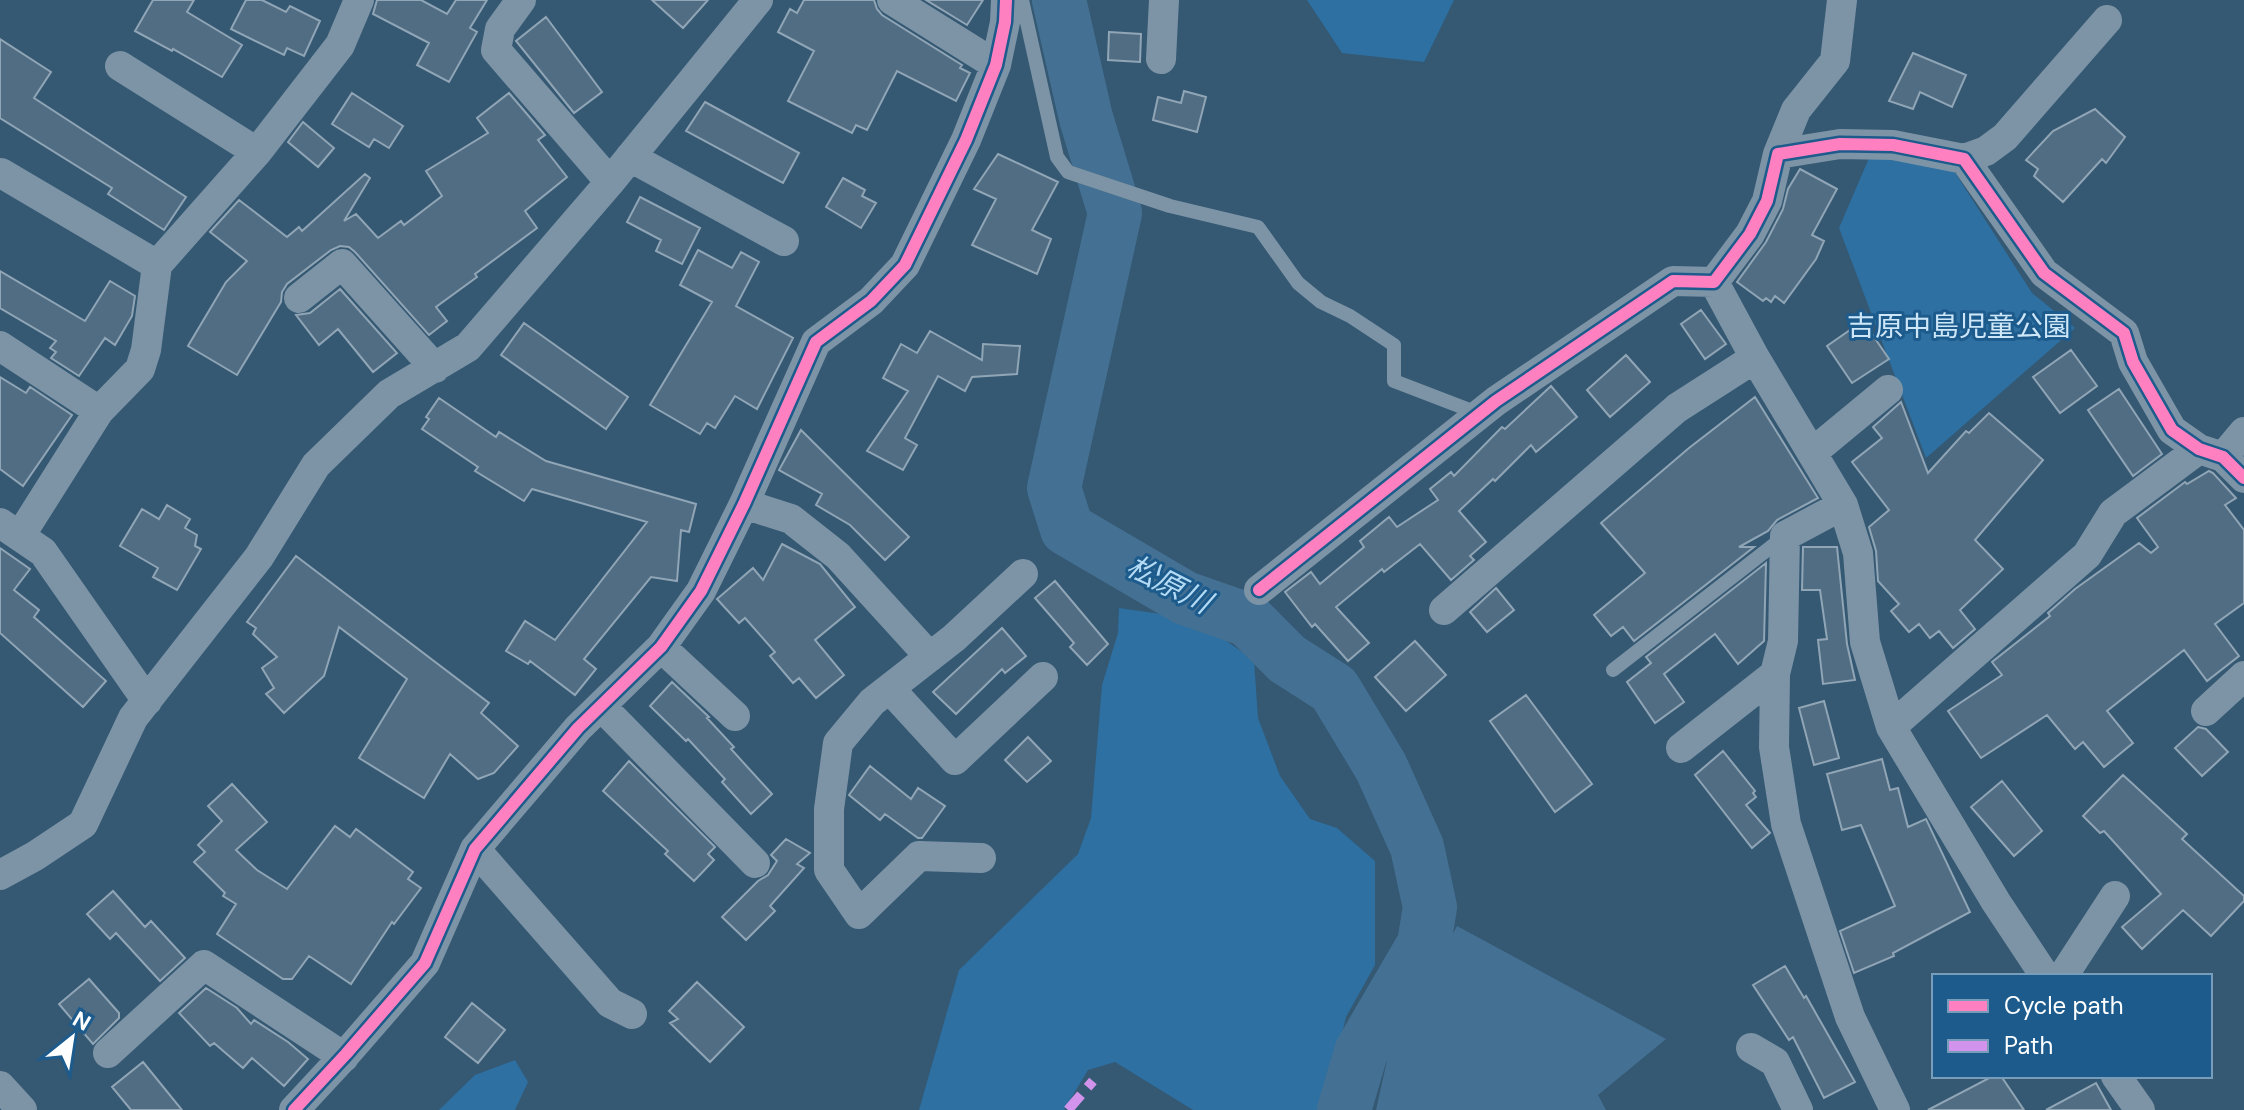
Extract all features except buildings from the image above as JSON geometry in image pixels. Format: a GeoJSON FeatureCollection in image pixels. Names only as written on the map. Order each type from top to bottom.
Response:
{"type":"FeatureCollection","features":[{"type":"Feature","properties":{"kind":"street"},"geometry":{"type":"LineString","coordinates":[[521,0],[500,29],[496,50],[610,182]]}},
{"type":"Feature","properties":{"kind":"street"},"geometry":{"type":"LineString","coordinates":[[0,875],[83,824],[133,718],[259,557],[316,465],[389,394],[468,347],[610,182],[758,0]]}},
{"type":"Feature","properties":{"kind":"street"},"geometry":{"type":"LineString","coordinates":[[892,0],[996,65]]}},
{"type":"Feature","properties":{"kind":"street"},"geometry":{"type":"LineString","coordinates":[[294,1110],[425,963],[475,849],[578,728],[661,647],[701,591],[744,504],[816,342],[871,301],[905,265],[966,140],[996,65],[1006,0]]}},
{"type":"Feature","properties":{"kind":"street"},"geometry":{"type":"LineString","coordinates":[[1161,59],[1164,0]]}},
{"type":"Feature","properties":{"kind":"street"},"geometry":{"type":"LineString","coordinates":[[1714,282],[1750,234],[1767,201],[1778,154],[1796,110],[1835,61],[1842,0]]}},
{"type":"Feature","properties":{"kind":"street"},"geometry":{"type":"LineString","coordinates":[[147,701],[43,552],[10,530],[99,411],[140,369],[146,350],[157,265],[257,152],[340,45],[357,1]]}},
{"type":"Feature","properties":{"kind":"street"},"geometry":{"type":"LineString","coordinates":[[1778,154],[1840,144],[1880,145],[1964,159],[1986,151],[2005,137],[2107,20]]}},
{"type":"Feature","properties":{"kind":"street"},"geometry":{"type":"LineString","coordinates":[[120,66],[257,152]]}},
{"type":"Feature","properties":{"kind":"street"},"geometry":{"type":"LineString","coordinates":[[630,157],[784,241]]}},
{"type":"Feature","properties":{"kind":"street"},"geometry":{"type":"LineString","coordinates":[[1964,159],[2044,273],[2124,333],[2133,362],[2172,430],[2222,462]]}},
{"type":"Feature","properties":{"kind":"street"},"geometry":{"type":"LineString","coordinates":[[1,173],[157,265]]}},
{"type":"Feature","properties":{"kind":"street"},"geometry":{"type":"LineString","coordinates":[[299,298],[342,264],[435,368]]}},
{"type":"Feature","properties":{"kind":"street"},"geometry":{"type":"LineString","coordinates":[[1259,590],[1480,414],[1673,281],[1714,282]]}},
{"type":"Feature","properties":{"kind":"street"},"geometry":{"type":"LineString","coordinates":[[1714,282],[1755,358],[1843,505],[1858,553],[1865,642],[1891,727],[1996,902],[2044,974]]}},
{"type":"Feature","properties":{"kind":"street"},"geometry":{"type":"LineString","coordinates":[[0,346],[99,411]]}},
{"type":"Feature","properties":{"kind":"street"},"geometry":{"type":"LineString","coordinates":[[1444,610],[1677,408],[1755,358]]}},
{"type":"Feature","properties":{"kind":"street"},"geometry":{"type":"LineString","coordinates":[[1813,452],[1888,390]]}},
{"type":"Feature","properties":{"kind":"street"},"geometry":{"type":"LineString","coordinates":[[1891,727],[2087,555],[2113,513],[2222,462],[2244,432]]}},
{"type":"Feature","properties":{"kind":"street"},"geometry":{"type":"LineString","coordinates":[[744,504],[791,519],[838,556],[930,657]]}},
{"type":"Feature","properties":{"kind":"street"},"geometry":{"type":"LineString","coordinates":[[1843,505],[1785,536],[1783,641],[1775,674],[1774,747],[1786,824],[1850,1017],[1895,1110]]}},
{"type":"Feature","properties":{"kind":"street"},"geometry":{"type":"LineString","coordinates":[[981,858],[919,856],[859,914],[829,870],[829,809],[838,743],[872,702],[954,638],[1023,574]]}},
{"type":"Feature","properties":{"kind":"street"},"geometry":{"type":"LineString","coordinates":[[661,647],[735,716]]}},
{"type":"Feature","properties":{"kind":"street"},"geometry":{"type":"LineString","coordinates":[[1681,748],[1775,674]]}},
{"type":"Feature","properties":{"kind":"street"},"geometry":{"type":"LineString","coordinates":[[2206,711],[2244,676]]}},
{"type":"Feature","properties":{"kind":"street"},"geometry":{"type":"LineString","coordinates":[[890,689],[955,760],[1043,677]]}},
{"type":"Feature","properties":{"kind":"street"},"geometry":{"type":"LineString","coordinates":[[601,706],[755,863]]}},
{"type":"Feature","properties":{"kind":"street"},"geometry":{"type":"LineString","coordinates":[[475,849],[610,1003],[632,1014]]}},
{"type":"Feature","properties":{"kind":"street"},"geometry":{"type":"LineString","coordinates":[[2064,974],[2115,896]]}},
{"type":"Feature","properties":{"kind":"street"},"geometry":{"type":"LineString","coordinates":[[108,1053],[204,965],[344,1057]]}},
{"type":"Feature","properties":{"kind":"street"},"geometry":{"type":"LineString","coordinates":[[1751,1048],[1775,1062],[1798,1110]]}},
{"type":"Feature","properties":{"kind":"street"},"geometry":{"type":"LineString","coordinates":[[2117,1078],[2140,1110]]}},
{"type":"Feature","properties":{"kind":"street"},"geometry":{"type":"LineString","coordinates":[[0,1086],[22,1110]]}},
{"type":"Feature","properties":{"kind":"lane"},"geometry":{"type":"LineString","coordinates":[[1022,0],[1057,157],[1068,172],[1170,206],[1227,217],[1258,227],[1298,283],[1321,302],[1350,316],[1394,345],[1394,381],[1480,414]]}},
{"type":"Feature","properties":{"kind":"lane"},"geometry":{"type":"LineString","coordinates":[[1613,670],[1785,536]]}},
{"type":"Feature","properties":{"kind":"green space"},"geometry":{"type":"Polygon","coordinates":[[[1307,0],[1454,0],[1424,62],[1342,53],[1307,0]]]}},
{"type":"Feature","properties":{"kind":"green space","name":"吉原中島児童公園"},"geometry":{"type":"Polygon","coordinates":[[[1872,151],[1954,171],[2032,293],[2075,328],[1926,458],[1839,228],[1872,151]]]}},
{"type":"Feature","properties":{"kind":"green space"},"geometry":{"type":"Polygon","coordinates":[[[1119,608],[1168,615],[1225,640],[1254,660],[1258,718],[1280,776],[1310,819],[1337,828],[1375,861],[1375,965],[1346,1017],[1324,1110],[1193,1110],[1115,1062],[1088,1070],[1064,1110],[919,1110],[959,970],[1078,854],[1091,818],[1102,685],[1118,633],[1119,608]]]}},
{"type":"Feature","properties":{"kind":"green space"},"geometry":{"type":"Polygon","coordinates":[[[515,1060],[528,1082],[515,1110],[439,1110],[475,1075],[515,1060]]]}},
{"type":"Feature","properties":{"kind":"shaded area"},"geometry":{"type":"Polygon","coordinates":[[[1457,926],[1666,1039],[1598,1095],[1606,1110],[1376,1110],[1388,1056],[1457,926]]]}},
{"type":"Feature","properties":{"kind":"waterway","name":"松原川"},"geometry":{"type":"LineString","coordinates":[[1059,0],[1086,118],[1115,213],[1054,488],[1067,529],[1185,598],[1248,620],[1287,659],[1334,689],[1381,767],[1417,847],[1430,907],[1424,944],[1361,1052],[1344,1110]]}},
{"type":"Feature","properties":{"kind":"marked path"},"geometry":{"type":"LineString","coordinates":[[1068,1110],[1093,1081]]}},
{"type":"Feature","properties":{"kind":"cycle path"},"geometry":{"type":"LineString","coordinates":[[294,1110],[425,963],[475,849],[578,728],[661,647],[701,591],[744,504],[816,342],[871,301],[905,265],[966,140],[996,65],[1006,0]]}},
{"type":"Feature","properties":{"kind":"cycle path"},"geometry":{"type":"LineString","coordinates":[[1259,590],[1496,401],[1673,281],[1714,282],[1750,234],[1767,201],[1778,154],[1840,144],[1893,145],[1964,159],[2044,273],[2124,333],[2133,362],[2172,430],[2199,449],[2223,457],[2244,478]]}}]}
